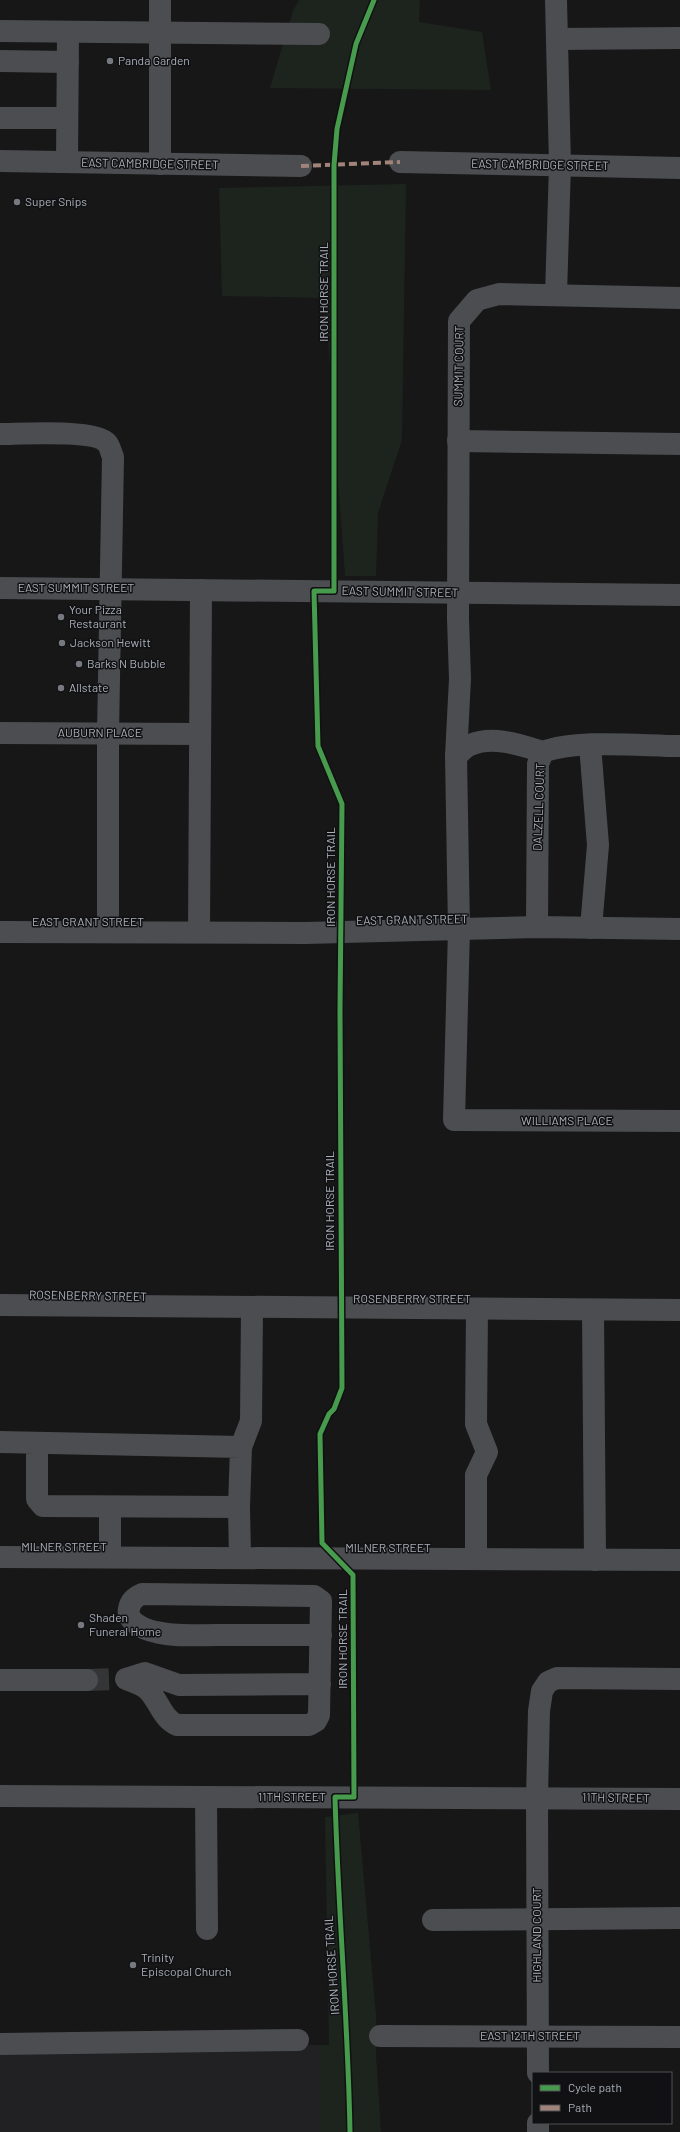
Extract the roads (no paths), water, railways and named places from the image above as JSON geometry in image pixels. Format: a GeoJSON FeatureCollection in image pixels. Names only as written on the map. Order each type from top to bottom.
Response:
{"type":"FeatureCollection","features":[{"type":"Feature","properties":{"kind":"street"},"geometry":{"type":"LineString","coordinates":[[160,0],[160,164]]}},
{"type":"Feature","properties":{"kind":"street"},"geometry":{"type":"LineString","coordinates":[[556,0],[560,165],[556,295]]}},
{"type":"Feature","properties":{"kind":"street"},"geometry":{"type":"LineString","coordinates":[[0,31],[318,34]]}},
{"type":"Feature","properties":{"kind":"street"},"geometry":{"type":"LineString","coordinates":[[67,162],[68,32]]}},
{"type":"Feature","properties":{"kind":"street"},"geometry":{"type":"LineString","coordinates":[[557,39],[680,38]]}},
{"type":"Feature","properties":{"kind":"street"},"geometry":{"type":"LineString","coordinates":[[0,61],[68,62]]}},
{"type":"Feature","properties":{"kind":"street"},"geometry":{"type":"LineString","coordinates":[[0,118],[67,118]]}},
{"type":"Feature","properties":{"kind":"street","name":"EAST CAMBRIDGE STREET"},"geometry":{"type":"LineString","coordinates":[[0,161],[301,166]]}},
{"type":"Feature","properties":{"kind":"street","name":"EAST CAMBRIDGE STREET"},"geometry":{"type":"LineString","coordinates":[[400,162],[680,168]]}},
{"type":"Feature","properties":{"kind":"street","name":"SUMMIT COURT"},"geometry":{"type":"LineString","coordinates":[[454,1120],[458,929],[456,756],[460,679],[458,442],[459,321],[477,300],[499,294],[680,298]]}},
{"type":"Feature","properties":{"kind":"street"},"geometry":{"type":"LineString","coordinates":[[0,434],[73,434],[96,436],[107,443],[113,457],[108,734],[108,932]]}},
{"type":"Feature","properties":{"kind":"street"},"geometry":{"type":"LineString","coordinates":[[458,442],[680,444]]}},
{"type":"Feature","properties":{"kind":"street","name":"EAST SUMMIT STREET"},"geometry":{"type":"LineString","coordinates":[[0,588],[111,588],[459,594],[680,595]]}},
{"type":"Feature","properties":{"kind":"street"},"geometry":{"type":"LineString","coordinates":[[199,932],[201,590]]}},
{"type":"Feature","properties":{"kind":"street","name":"AUBURN PLACE"},"geometry":{"type":"LineString","coordinates":[[0,733],[200,734]]}},
{"type":"Feature","properties":{"kind":"street"},"geometry":{"type":"LineString","coordinates":[[456,756],[470,745],[488,742],[512,742],[543,752]]}},
{"type":"Feature","properties":{"kind":"street"},"geometry":{"type":"LineString","coordinates":[[590,745],[598,845],[591,928]]}},
{"type":"Feature","properties":{"kind":"street","name":"DALZELL COURT"},"geometry":{"type":"LineString","coordinates":[[537,927],[538,764],[543,752],[558,747],[590,745],[680,746]]}},
{"type":"Feature","properties":{"kind":"street","name":"EAST GRANT STREET"},"geometry":{"type":"LineString","coordinates":[[0,932],[305,933],[537,927],[680,929]]}},
{"type":"Feature","properties":{"kind":"street","name":"WILLIAMS PLACE"},"geometry":{"type":"LineString","coordinates":[[454,1120],[680,1121]]}},
{"type":"Feature","properties":{"kind":"street","name":"ROSENBERRY STREET"},"geometry":{"type":"LineString","coordinates":[[0,1305],[680,1310]]}},
{"type":"Feature","properties":{"kind":"street"},"geometry":{"type":"LineString","coordinates":[[240,1558],[239,1507],[241,1447],[251,1421],[252,1308]]}},
{"type":"Feature","properties":{"kind":"street"},"geometry":{"type":"LineString","coordinates":[[476,1559],[476,1475],[487,1452],[476,1424],[477,1309]]}},
{"type":"Feature","properties":{"kind":"street"},"geometry":{"type":"LineString","coordinates":[[593,1310],[595,1560]]}},
{"type":"Feature","properties":{"kind":"street"},"geometry":{"type":"LineString","coordinates":[[0,1442],[241,1447]]}},
{"type":"Feature","properties":{"kind":"street"},"geometry":{"type":"LineString","coordinates":[[37,1443],[37,1499],[43,1506],[239,1507]]}},
{"type":"Feature","properties":{"kind":"street"},"geometry":{"type":"LineString","coordinates":[[110,1507],[110,1558]]}},
{"type":"Feature","properties":{"kind":"street","name":"MILNER STREET"},"geometry":{"type":"LineString","coordinates":[[0,1557],[680,1560]]}},
{"type":"Feature","properties":{"kind":"street"},"geometry":{"type":"LineString","coordinates":[[320,1635],[185,1635],[156,1632],[138,1625],[131,1620],[128,1613],[130,1605],[136,1596],[142,1594],[314,1596],[321,1601],[320,1684],[319,1715],[316,1722],[309,1725],[177,1725],[169,1721],[164,1715],[148,1689],[120,1679],[145,1673],[179,1685],[320,1684]]}},
{"type":"Feature","properties":{"kind":"street","name":"HIGHLAND COURT"},"geometry":{"type":"LineString","coordinates":[[538,2072],[536,1918],[537,1797],[539,1711],[542,1691],[548,1682],[557,1678],[680,1679]]}},
{"type":"Feature","properties":{"kind":"street"},"geometry":{"type":"LineString","coordinates":[[0,1680],[87,1680]]}},
{"type":"Feature","properties":{"kind":"street","name":"11TH STREET"},"geometry":{"type":"LineString","coordinates":[[0,1796],[537,1797],[680,1799]]}},
{"type":"Feature","properties":{"kind":"street"},"geometry":{"type":"LineString","coordinates":[[206,1797],[207,1929]]}},
{"type":"Feature","properties":{"kind":"street"},"geometry":{"type":"LineString","coordinates":[[433,1920],[680,1918]]}},
{"type":"Feature","properties":{"kind":"street","name":"EAST 12TH STREET"},"geometry":{"type":"LineString","coordinates":[[380,2036],[680,2037]]}},
{"type":"Feature","properties":{"kind":"street"},"geometry":{"type":"LineString","coordinates":[[0,2044],[298,2040]]}},
{"type":"Feature","properties":{"kind":"tunnel"},"geometry":{"type":"LineString","coordinates":[[87,1680],[114,1679]]}},
{"type":"Feature","properties":{"kind":"place","name":"Panda Garden"},"geometry":{"type":"Point","coordinates":[110,61]}},
{"type":"Feature","properties":{"kind":"place","name":"Super Snips"},"geometry":{"type":"Point","coordinates":[17,202]}},
{"type":"Feature","properties":{"kind":"place","name":"Your Pizza Restaurant"},"geometry":{"type":"Point","coordinates":[61,617]}},
{"type":"Feature","properties":{"kind":"place","name":"Jackson Hewitt"},"geometry":{"type":"Point","coordinates":[62,643]}},
{"type":"Feature","properties":{"kind":"place","name":"Barks N Bubble"},"geometry":{"type":"Point","coordinates":[79,664]}},
{"type":"Feature","properties":{"kind":"place","name":"Allstate"},"geometry":{"type":"Point","coordinates":[61,688]}},
{"type":"Feature","properties":{"kind":"place","name":"Shaden Funeral Home"},"geometry":{"type":"Point","coordinates":[81,1625]}},
{"type":"Feature","properties":{"kind":"place","name":"Trinity Episcopal Church"},"geometry":{"type":"Point","coordinates":[133,1965]}}]}
